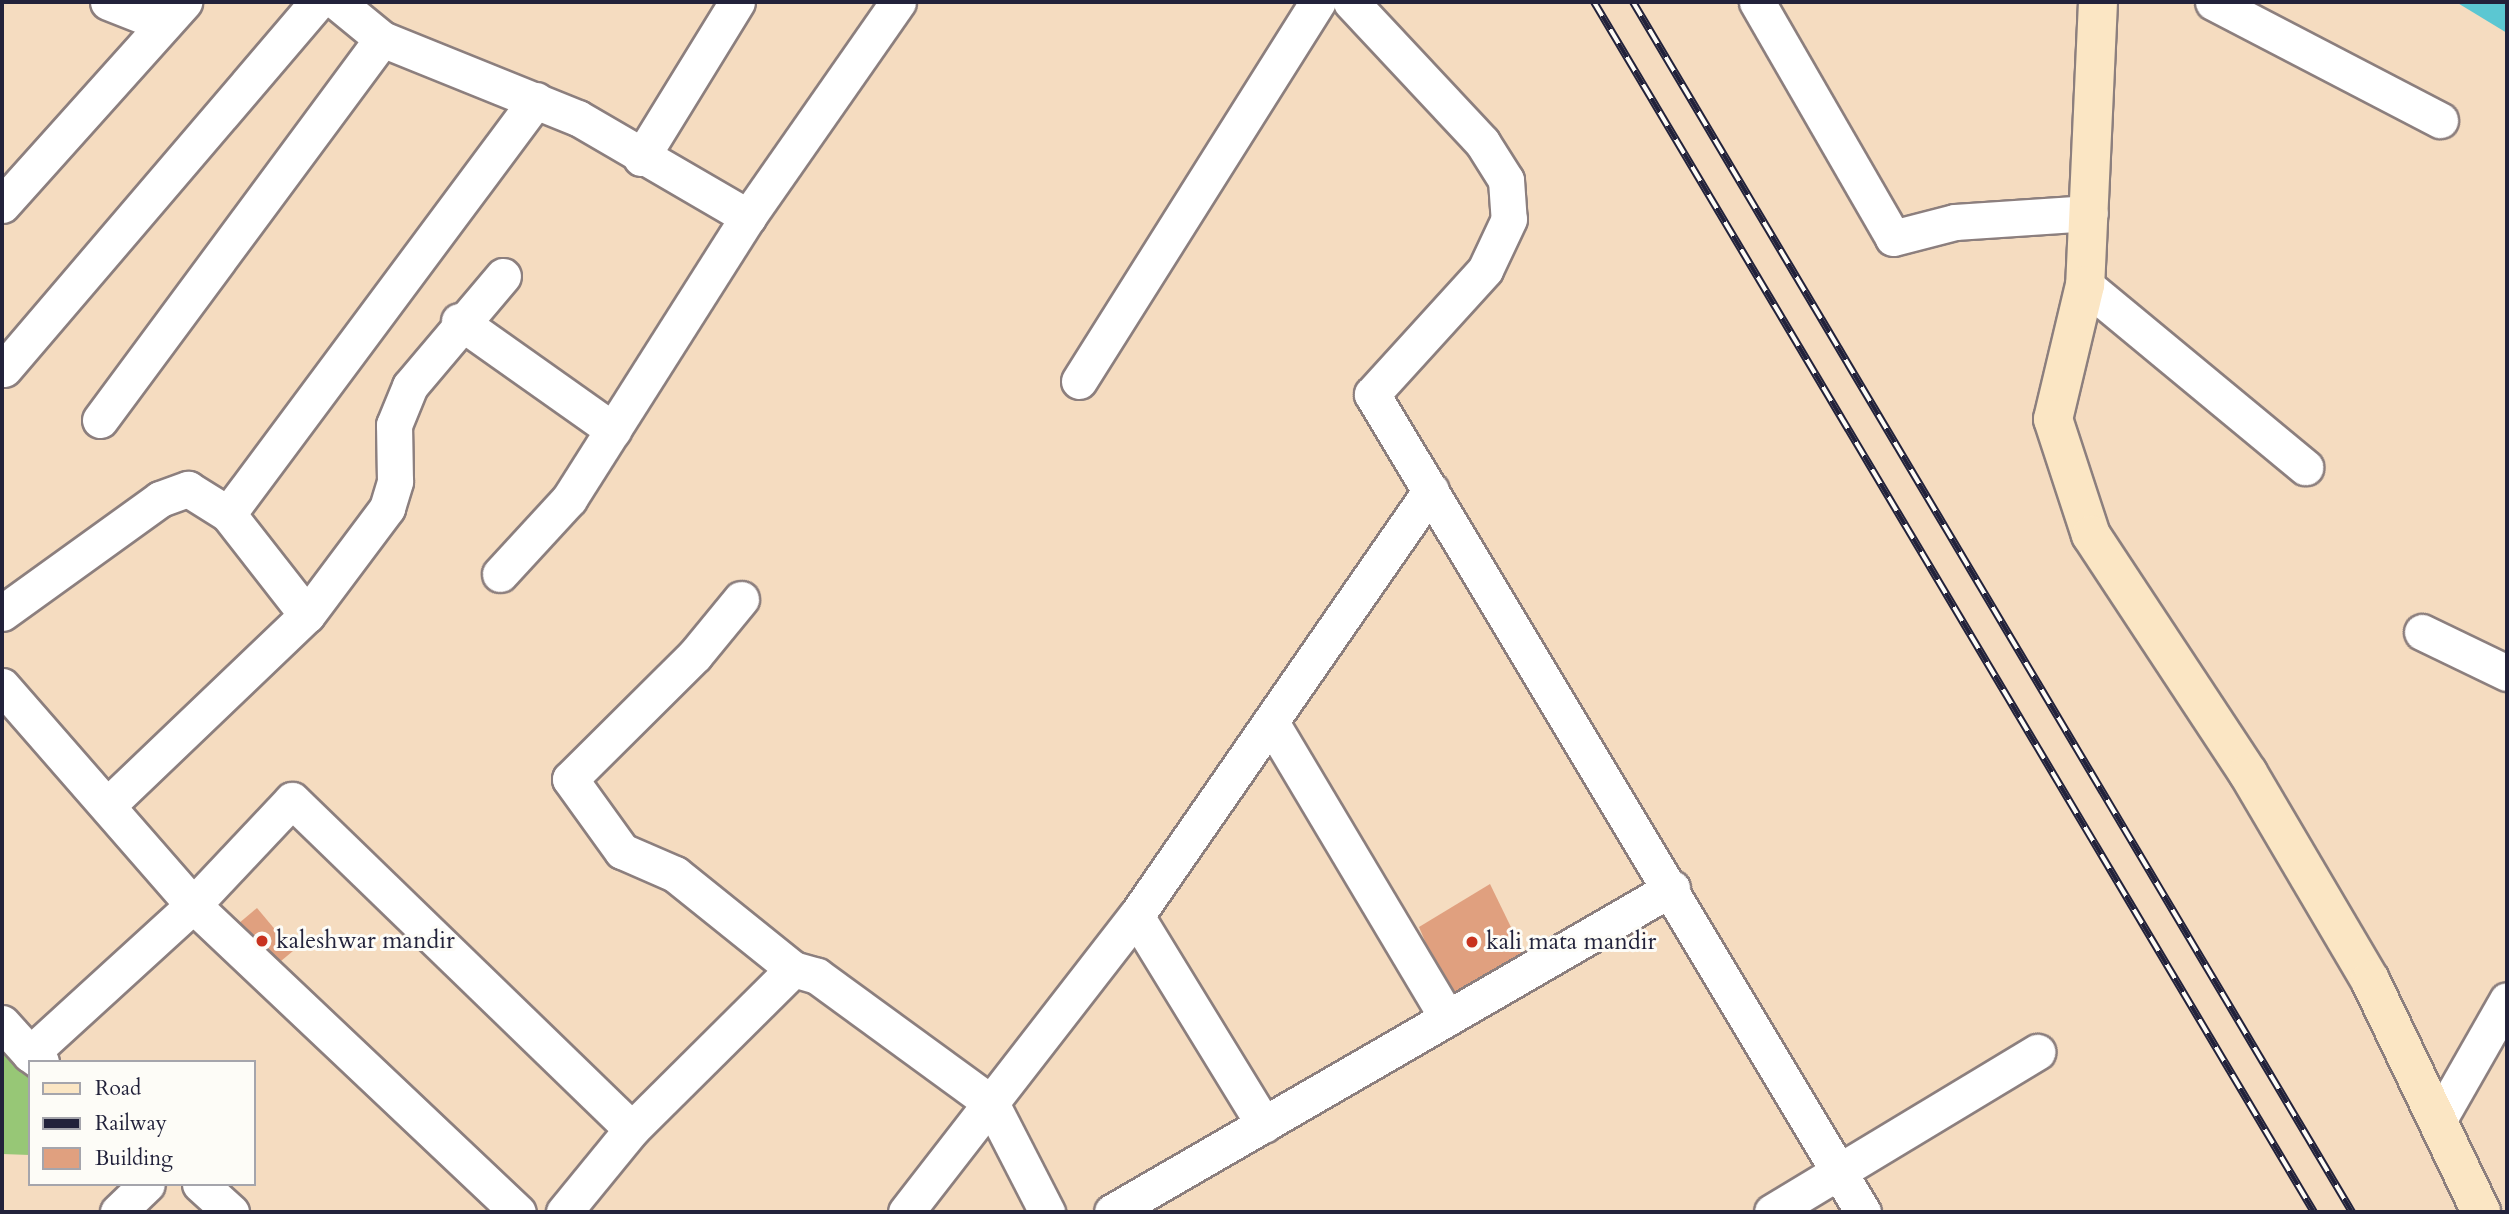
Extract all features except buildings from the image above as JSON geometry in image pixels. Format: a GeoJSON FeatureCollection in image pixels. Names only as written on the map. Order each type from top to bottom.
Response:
{"type":"FeatureCollection","features":[{"type":"Feature","properties":{"kind":"street"},"geometry":{"type":"LineString","coordinates":[[108,2],[174,13]]}},
{"type":"Feature","properties":{"kind":"street"},"geometry":{"type":"LineString","coordinates":[[4,369],[317,2]]}},
{"type":"Feature","properties":{"kind":"street"},"geometry":{"type":"LineString","coordinates":[[337,2],[382,39],[536,100],[748,217]]}},
{"type":"Feature","properties":{"kind":"street"},"geometry":{"type":"LineString","coordinates":[[640,158],[737,2]]}},
{"type":"Feature","properties":{"kind":"street"},"geometry":{"type":"LineString","coordinates":[[500,574],[569,499],[748,217],[898,2]]}},
{"type":"Feature","properties":{"kind":"street"},"geometry":{"type":"LineString","coordinates":[[1079,380],[1318,2]]}},
{"type":"Feature","properties":{"kind":"street"},"geometry":{"type":"LineString","coordinates":[[1351,2],[1482,142],[1506,180],[1509,219],[1485,270],[1372,394],[1672,888],[1863,1212]]}},
{"type":"Feature","properties":{"kind":"street"},"geometry":{"type":"LineString","coordinates":[[1757,2],[1892,238],[1955,222],[2090,213]]}},
{"type":"Feature","properties":{"kind":"street"},"geometry":{"type":"LineString","coordinates":[[2098,2],[2085,285],[2053,419],[2091,535],[2248,773],[2370,980],[2481,1212]]}},
{"type":"Feature","properties":{"kind":"street"},"geometry":{"type":"LineString","coordinates":[[2213,2],[2440,120]]}},
{"type":"Feature","properties":{"kind":"street"},"geometry":{"type":"LineString","coordinates":[[2,205],[174,13]]}},
{"type":"Feature","properties":{"kind":"street"},"geometry":{"type":"LineString","coordinates":[[100,420],[382,39]]}},
{"type":"Feature","properties":{"kind":"street"},"geometry":{"type":"LineString","coordinates":[[228,514],[536,100]]}},
{"type":"Feature","properties":{"kind":"street"},"geometry":{"type":"LineString","coordinates":[[109,804],[307,615],[387,508],[395,481],[394,425],[410,386],[459,321],[503,276]]}},
{"type":"Feature","properties":{"kind":"street"},"geometry":{"type":"LineString","coordinates":[[2085,285],[2305,467]]}},
{"type":"Feature","properties":{"kind":"street"},"geometry":{"type":"LineString","coordinates":[[459,321],[613,430]]}},
{"type":"Feature","properties":{"kind":"street"},"geometry":{"type":"LineString","coordinates":[[2,613],[160,499],[188,489],[228,514],[307,615]]}},
{"type":"Feature","properties":{"kind":"street"},"geometry":{"type":"LineString","coordinates":[[906,1212],[1136,916],[1272,724],[1431,490]]}},
{"type":"Feature","properties":{"kind":"street"},"geometry":{"type":"LineString","coordinates":[[741,599],[695,655],[570,779],[622,851],[675,874],[793,969],[817,975],[991,1103],[1047,1212]]}},
{"type":"Feature","properties":{"kind":"street"},"geometry":{"type":"LineString","coordinates":[[2423,632],[2507,673]]}},
{"type":"Feature","properties":{"kind":"street"},"geometry":{"type":"LineString","coordinates":[[2,686],[109,804],[193,905],[518,1212]]}},
{"type":"Feature","properties":{"kind":"street"},"geometry":{"type":"LineString","coordinates":[[1272,724],[1447,1018]]}},
{"type":"Feature","properties":{"kind":"street"},"geometry":{"type":"LineString","coordinates":[[2,1023],[36,1058],[193,905],[292,800],[632,1129]]}},
{"type":"Feature","properties":{"kind":"street"},"geometry":{"type":"LineString","coordinates":[[1112,1212],[1672,888]]}},
{"type":"Feature","properties":{"kind":"street"},"geometry":{"type":"LineString","coordinates":[[1136,916],[1264,1125]]}},
{"type":"Feature","properties":{"kind":"street"},"geometry":{"type":"LineString","coordinates":[[565,1212],[632,1129],[793,969]]}},
{"type":"Feature","properties":{"kind":"street"},"geometry":{"type":"LineString","coordinates":[[2438,1121],[2507,1000]]}},
{"type":"Feature","properties":{"kind":"street"},"geometry":{"type":"LineString","coordinates":[[1772,1212],[2037,1052]]}},
{"type":"Feature","properties":{"kind":"street"},"geometry":{"type":"LineString","coordinates":[[118,1212],[145,1186]]}},
{"type":"Feature","properties":{"kind":"street"},"geometry":{"type":"LineString","coordinates":[[202,1186],[231,1212]]}},
{"type":"Feature","properties":{"kind":"green space"},"geometry":{"type":"Polygon","coordinates":[[[2,1024],[29,1060],[28,1155],[2,1154],[2,1024]]]}},
{"type":"Feature","properties":{"kind":"water"},"geometry":{"type":"Polygon","coordinates":[[[2456,2],[2507,2],[2507,33],[2456,2]]]}},
{"type":"Feature","properties":{"kind":"railway"},"geometry":{"type":"LineString","coordinates":[[1594,2],[2314,1212]]}},
{"type":"Feature","properties":{"kind":"railway"},"geometry":{"type":"LineString","coordinates":[[1633,2],[2352,1212]]}},
{"type":"Feature","properties":{"kind":"place","name":"kaleshwar mandir"},"geometry":{"type":"Point","coordinates":[262,941]}},
{"type":"Feature","properties":{"kind":"place","name":"kali mata mandir"},"geometry":{"type":"Point","coordinates":[1472,942]}}]}
